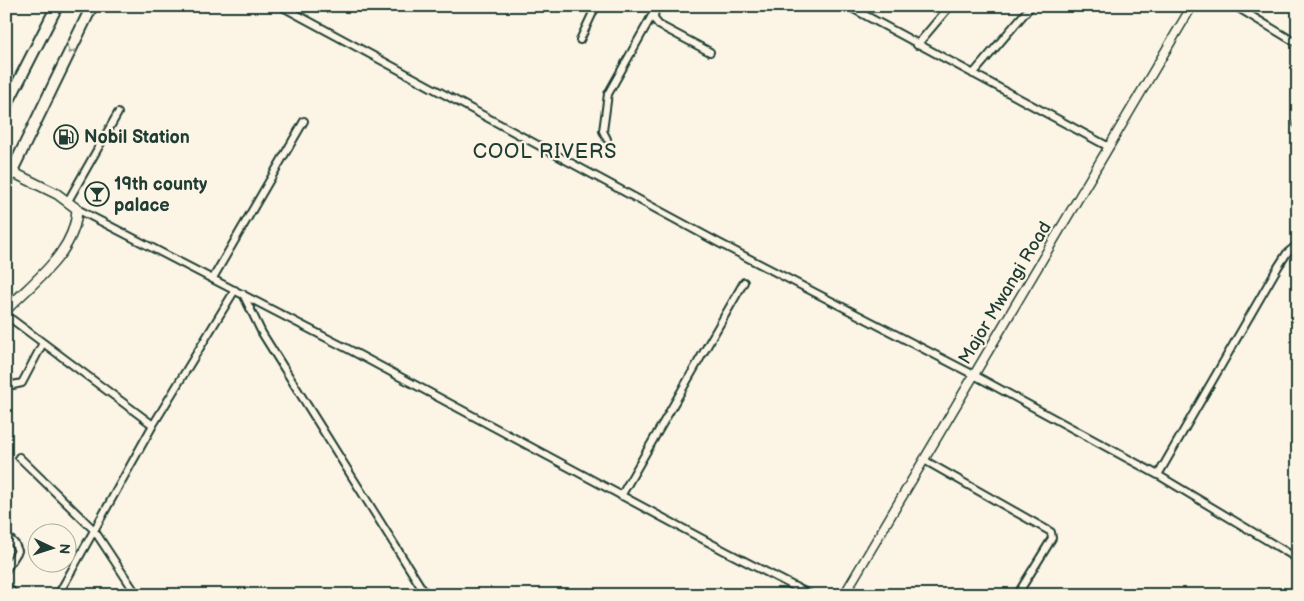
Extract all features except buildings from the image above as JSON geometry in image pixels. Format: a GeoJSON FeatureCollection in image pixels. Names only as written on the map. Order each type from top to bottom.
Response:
{"type":"FeatureCollection","features":[{"type":"Feature","properties":{"kind":"highway"},"geometry":{"type":"LineString","coordinates":[[6,106],[56,6]]}},
{"type":"Feature","properties":{"kind":"highway"},"geometry":{"type":"LineString","coordinates":[[6,183],[92,6]]}},
{"type":"Feature","properties":{"kind":"main road"},"geometry":{"type":"LineString","coordinates":[[6,310],[62,252],[74,234],[77,209],[68,201],[12,172]]}},
{"type":"Feature","properties":{"kind":"street"},"geometry":{"type":"LineString","coordinates":[[281,6],[711,238],[974,375],[1158,475],[1298,558]]}},
{"type":"Feature","properties":{"kind":"street"},"geometry":{"type":"LineString","coordinates":[[580,40],[596,6]]}},
{"type":"Feature","properties":{"kind":"street"},"geometry":{"type":"LineString","coordinates":[[848,6],[917,45],[1109,147]]}},
{"type":"Feature","properties":{"kind":"street"},"geometry":{"type":"LineString","coordinates":[[917,45],[950,6]]}},
{"type":"Feature","properties":{"kind":"street"},"geometry":{"type":"LineString","coordinates":[[973,74],[1031,6]]}},
{"type":"Feature","properties":{"kind":"street","name":"Major Mwangi Road"},"geometry":{"type":"LineString","coordinates":[[844,595],[1192,6]]}},
{"type":"Feature","properties":{"kind":"street"},"geometry":{"type":"LineString","coordinates":[[1235,6],[1298,44]]}},
{"type":"Feature","properties":{"kind":"street"},"geometry":{"type":"LineString","coordinates":[[654,9],[654,19],[664,29],[710,52]]}},
{"type":"Feature","properties":{"kind":"street"},"geometry":{"type":"LineString","coordinates":[[607,139],[603,131],[608,94],[654,9]]}},
{"type":"Feature","properties":{"kind":"street"},"geometry":{"type":"LineString","coordinates":[[68,201],[118,113]]}},
{"type":"Feature","properties":{"kind":"street"},"geometry":{"type":"LineString","coordinates":[[213,278],[304,121]]}},
{"type":"Feature","properties":{"kind":"street"},"geometry":{"type":"LineString","coordinates":[[77,209],[213,278],[621,496],[812,595]]}},
{"type":"Feature","properties":{"kind":"street"},"geometry":{"type":"LineString","coordinates":[[1158,475],[1278,267],[1287,253],[1298,244]]}},
{"type":"Feature","properties":{"kind":"street"},"geometry":{"type":"LineString","coordinates":[[621,496],[744,282]]}},
{"type":"Feature","properties":{"kind":"street"},"geometry":{"type":"LineString","coordinates":[[58,595],[153,425],[235,290]]}},
{"type":"Feature","properties":{"kind":"street"},"geometry":{"type":"LineString","coordinates":[[243,294],[262,333],[426,595]]}},
{"type":"Feature","properties":{"kind":"street"},"geometry":{"type":"LineString","coordinates":[[6,315],[153,425]]}},
{"type":"Feature","properties":{"kind":"street"},"geometry":{"type":"LineString","coordinates":[[6,379],[13,385],[22,383],[43,343]]}},
{"type":"Feature","properties":{"kind":"street"},"geometry":{"type":"LineString","coordinates":[[19,457],[94,530],[136,595]]}},
{"type":"Feature","properties":{"kind":"street"},"geometry":{"type":"LineString","coordinates":[[924,460],[1050,532],[1052,538],[1018,595]]}},
{"type":"Feature","properties":{"kind":"street"},"geometry":{"type":"LineString","coordinates":[[6,535],[15,544],[18,551],[6,570]]}},
{"type":"Feature","properties":{"kind":"street"},"geometry":{"type":"LineString","coordinates":[[6,585],[16,595]]}},
{"type":"Feature","properties":{"kind":"place","name":"Nobil Station"},"geometry":{"type":"Point","coordinates":[66,137]}},
{"type":"Feature","properties":{"kind":"place","name":"19th county palace"},"geometry":{"type":"Point","coordinates":[97,194]}},
{"type":"Feature","properties":{"kind":"district","name":"COOL RIVERS"},"geometry":{"type":"Point","coordinates":[545,152]}}]}
